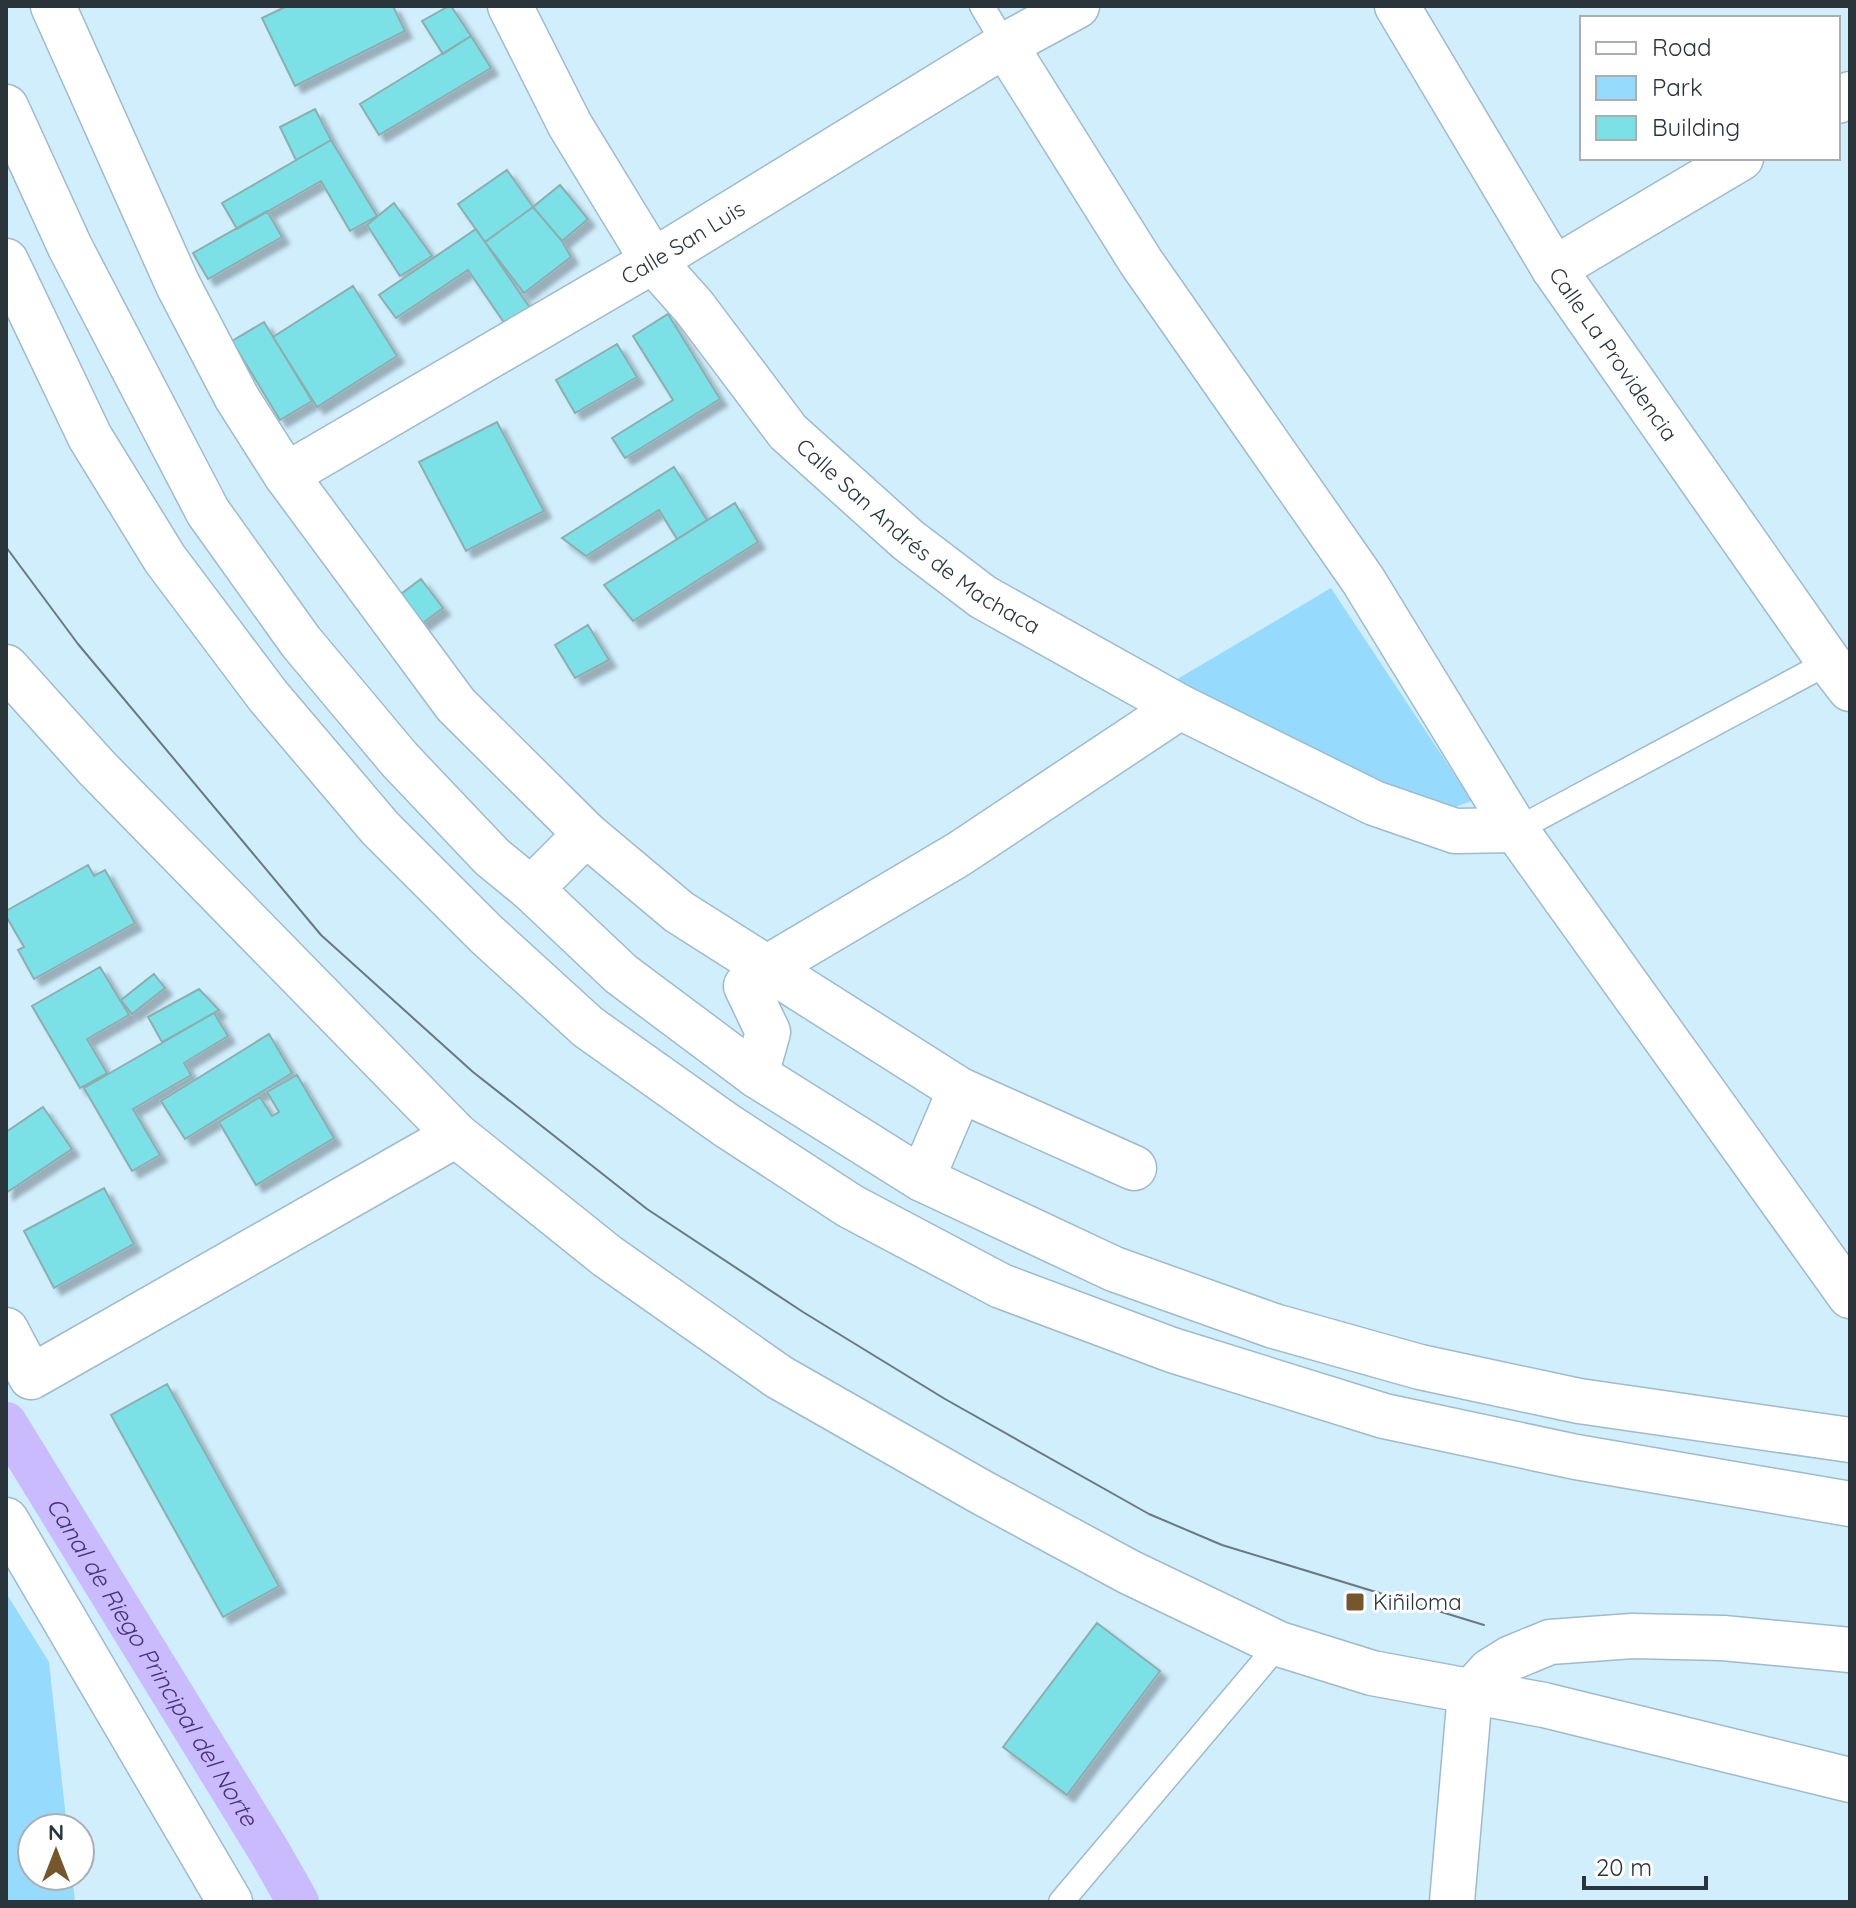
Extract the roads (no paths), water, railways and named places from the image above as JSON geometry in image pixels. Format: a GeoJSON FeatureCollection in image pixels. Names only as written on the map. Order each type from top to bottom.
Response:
{"type":"FeatureCollection","features":[{"type":"Feature","properties":{"kind":"main road"},"geometry":{"type":"LineString","coordinates":[[53,6],[178,285],[237,398],[286,475],[456,705],[586,834],[679,912],[960,1090],[1134,1168]]}},
{"type":"Feature","properties":{"kind":"main road","name":"Calle San Andrés de Machaca"},"geometry":{"type":"LineString","coordinates":[[510,6],[570,125],[653,261],[694,307],[788,432],[908,540],[983,597],[1180,707],[1374,803],[1455,831],[1516,830]]}},
{"type":"Feature","properties":{"kind":"main road","name":"Calle San Luis"},"geometry":{"type":"LineString","coordinates":[[286,475],[653,261],[1005,45],[1077,6]]}},
{"type":"Feature","properties":{"kind":"main road","name":"Calle La Providencia"},"geometry":{"type":"LineString","coordinates":[[1397,6],[1554,269],[1843,677]]}},
{"type":"Feature","properties":{"kind":"main road"},"geometry":{"type":"LineString","coordinates":[[1005,45],[1141,262],[1363,580],[1516,830],[1850,1296]]}},
{"type":"Feature","properties":{"kind":"main road"},"geometry":{"type":"LineString","coordinates":[[6,107],[70,247],[208,512],[301,642],[399,759],[492,857],[531,889],[621,974],[756,1075],[922,1179],[1114,1269],[1274,1326],[1420,1367],[1579,1401],[1850,1440]]}},
{"type":"Feature","properties":{"kind":"main road"},"geometry":{"type":"LineString","coordinates":[[1554,269],[1738,160]]}},
{"type":"Feature","properties":{"kind":"main road"},"geometry":{"type":"LineString","coordinates":[[6,261],[90,437],[165,559],[268,696],[380,828],[486,934],[588,1027],[726,1125],[850,1206],[1001,1286],[1172,1350],[1384,1416],[1576,1457],[1850,1504]]}},
{"type":"Feature","properties":{"kind":"main road"},"geometry":{"type":"LineString","coordinates":[[6,667],[96,767],[456,1135],[607,1256],[779,1377],[1129,1572],[1279,1644],[1372,1673],[1544,1705],[1850,1780]]}},
{"type":"Feature","properties":{"kind":"main road"},"geometry":{"type":"LineString","coordinates":[[756,1075],[768,1032],[746,986],[768,967],[959,854],[1180,707]]}},
{"type":"Feature","properties":{"kind":"main road"},"geometry":{"type":"LineString","coordinates":[[531,889],[586,834]]}},
{"type":"Feature","properties":{"kind":"main road"},"geometry":{"type":"LineString","coordinates":[[922,1179],[960,1090]]}},
{"type":"Feature","properties":{"kind":"main road"},"geometry":{"type":"LineString","coordinates":[[6,1330],[31,1377],[456,1135]]}},
{"type":"Feature","properties":{"kind":"main road"},"geometry":{"type":"LineString","coordinates":[[6,1520],[230,1902]]}},
{"type":"Feature","properties":{"kind":"main road"},"geometry":{"type":"LineString","coordinates":[[1452,1902],[1470,1693],[1490,1671],[1511,1658],[1550,1642],[1632,1636],[1723,1638],[1850,1650]]}},
{"type":"Feature","properties":{"kind":"lane"},"geometry":{"type":"LineString","coordinates":[[982,6],[1005,45]]}},
{"type":"Feature","properties":{"kind":"lane"},"geometry":{"type":"LineString","coordinates":[[1516,830],[1843,677]]}},
{"type":"Feature","properties":{"kind":"lane"},"geometry":{"type":"LineString","coordinates":[[1061,1902],[1279,1644]]}},
{"type":"Feature","properties":{"kind":"waterway","name":"Canal de Riego Principal del Norte"},"geometry":{"type":"LineString","coordinates":[[6,1423],[298,1902]]}},
{"type":"Feature","properties":{"kind":"tram line"},"geometry":{"type":"LineString","coordinates":[[6,547],[78,644],[321,935],[473,1072],[647,1209],[803,1312],[945,1399],[1149,1514],[1222,1545],[1484,1625]]}},
{"type":"Feature","properties":{"kind":"place","name":"Kiñiloma"},"geometry":{"type":"Point","coordinates":[1355,1602]}}]}
